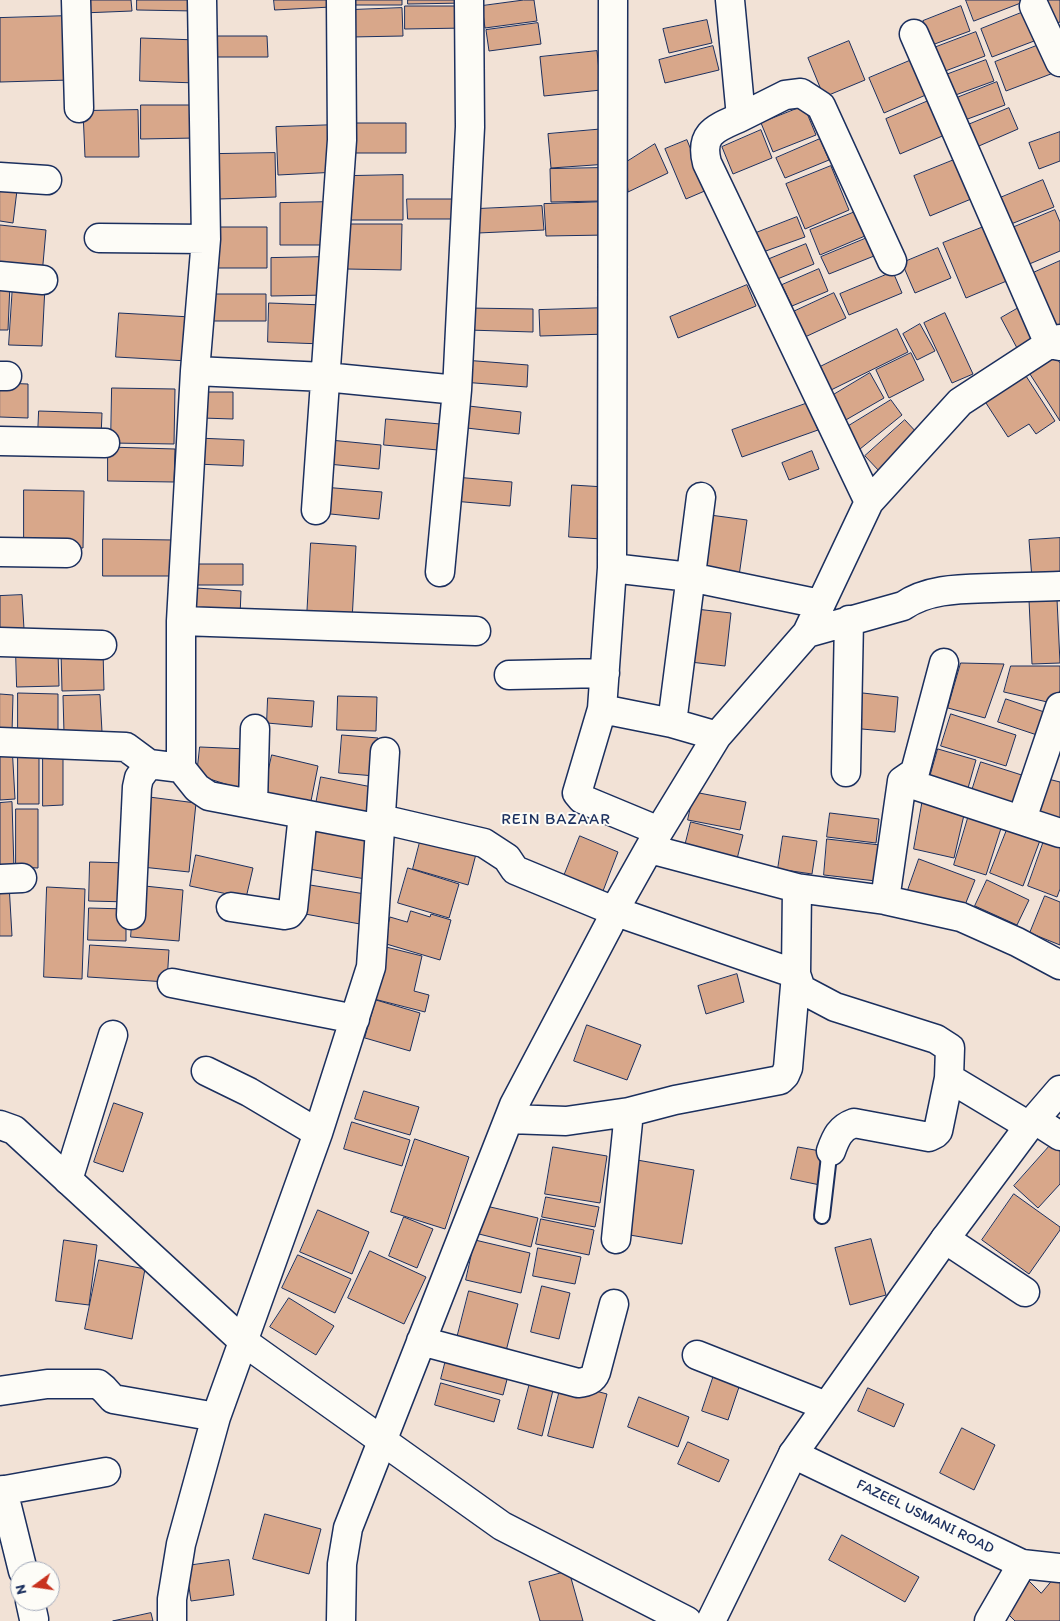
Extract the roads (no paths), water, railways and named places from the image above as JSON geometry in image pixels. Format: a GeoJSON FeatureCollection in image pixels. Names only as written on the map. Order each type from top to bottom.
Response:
{"type":"FeatureCollection","features":[{"type":"Feature","properties":{"kind":"street"},"geometry":{"type":"LineString","coordinates":[[76,0],[79,108]]}},
{"type":"Feature","properties":{"kind":"street"},"geometry":{"type":"LineString","coordinates":[[202,0],[206,240],[195,371],[181,620],[182,768],[197,788],[210,796],[302,814],[381,824],[484,843],[507,858],[515,870],[614,911],[796,974]]}},
{"type":"Feature","properties":{"kind":"street"},"geometry":{"type":"LineString","coordinates":[[316,510],[342,140],[341,0]]}},
{"type":"Feature","properties":{"kind":"street"},"geometry":{"type":"LineString","coordinates":[[440,572],[457,390],[470,127],[469,0]]}},
{"type":"Feature","properties":{"kind":"street"},"geometry":{"type":"LineString","coordinates":[[613,0],[612,568],[602,709],[577,793],[578,796],[654,840],[797,888],[885,900],[961,916],[1017,942],[1060,965]]}},
{"type":"Feature","properties":{"kind":"street"},"geometry":{"type":"LineString","coordinates":[[730,0],[741,117]]}},
{"type":"Feature","properties":{"kind":"street"},"geometry":{"type":"LineString","coordinates":[[1034,6],[1060,62]]}},
{"type":"Feature","properties":{"kind":"street"},"geometry":{"type":"LineString","coordinates":[[341,1621],[342,1564],[348,1528],[381,1440],[514,1105],[609,925],[614,911],[654,840],[717,736],[807,633],[869,502],[960,402],[1056,343],[914,34]]}},
{"type":"Feature","properties":{"kind":"street"},"geometry":{"type":"LineString","coordinates":[[869,502],[707,163],[705,154],[707,137],[713,131],[785,95],[801,93],[821,106],[892,261]]}},
{"type":"Feature","properties":{"kind":"street"},"geometry":{"type":"LineString","coordinates":[[0,177],[47,180]]}},
{"type":"Feature","properties":{"kind":"street"},"geometry":{"type":"LineString","coordinates":[[99,238],[206,240]]}},
{"type":"Feature","properties":{"kind":"street"},"geometry":{"type":"LineString","coordinates":[[0,276],[43,280]]}},
{"type":"Feature","properties":{"kind":"street"},"geometry":{"type":"LineString","coordinates":[[195,371],[326,377],[457,390]]}},
{"type":"Feature","properties":{"kind":"street"},"geometry":{"type":"LineString","coordinates":[[0,441],[105,444]]}},
{"type":"Feature","properties":{"kind":"street"},"geometry":{"type":"LineString","coordinates":[[672,723],[700,497]]}},
{"type":"Feature","properties":{"kind":"street"},"geometry":{"type":"LineString","coordinates":[[0,552],[67,553]]}},
{"type":"Feature","properties":{"kind":"street"},"geometry":{"type":"LineString","coordinates":[[612,568],[690,577],[820,604]]}},
{"type":"Feature","properties":{"kind":"street"},"geometry":{"type":"LineString","coordinates":[[807,633],[903,606],[914,598],[938,592],[966,589],[1060,586]]}},
{"type":"Feature","properties":{"kind":"street"},"geometry":{"type":"LineString","coordinates":[[181,620],[476,631]]}},
{"type":"Feature","properties":{"kind":"street"},"geometry":{"type":"LineString","coordinates":[[846,772],[849,620]]}},
{"type":"Feature","properties":{"kind":"street"},"geometry":{"type":"LineString","coordinates":[[0,642],[102,645]]}},
{"type":"Feature","properties":{"kind":"street"},"geometry":{"type":"LineString","coordinates":[[885,900],[902,781],[915,772],[944,663]]}},
{"type":"Feature","properties":{"kind":"street"},"geometry":{"type":"LineString","coordinates":[[510,675],[605,673]]}},
{"type":"Feature","properties":{"kind":"street"},"geometry":{"type":"LineString","coordinates":[[1022,819],[1060,707]]}},
{"type":"Feature","properties":{"kind":"street"},"geometry":{"type":"LineString","coordinates":[[602,709],[672,723],[717,736]]}},
{"type":"Feature","properties":{"kind":"street"},"geometry":{"type":"LineString","coordinates":[[253,804],[255,729]]}},
{"type":"Feature","properties":{"kind":"street"},"geometry":{"type":"LineString","coordinates":[[0,742],[126,747],[149,764],[182,768]]}},
{"type":"Feature","properties":{"kind":"street"},"geometry":{"type":"LineString","coordinates":[[172,1621],[172,1599],[181,1544],[216,1417],[318,1133],[371,967],[385,752]]}},
{"type":"Feature","properties":{"kind":"street"},"geometry":{"type":"LineString","coordinates":[[131,915],[137,787],[139,778],[149,764]]}},
{"type":"Feature","properties":{"kind":"street"},"geometry":{"type":"LineString","coordinates":[[902,781],[1060,833]]}},
{"type":"Feature","properties":{"kind":"street"},"geometry":{"type":"LineString","coordinates":[[231,907],[284,915],[294,910],[302,814]]}},
{"type":"Feature","properties":{"kind":"street"},"geometry":{"type":"LineString","coordinates":[[509,1119],[566,1121],[629,1112],[675,1100],[780,1080],[788,1068],[796,974],[797,888]]}},
{"type":"Feature","properties":{"kind":"street"},"geometry":{"type":"LineString","coordinates":[[796,974],[801,989],[810,995],[835,1007],[936,1039],[950,1048],[948,1078],[938,1130],[935,1134],[930,1137],[854,1123],[838,1134],[831,1151]]}},
{"type":"Feature","properties":{"kind":"street"},"geometry":{"type":"LineString","coordinates":[[172,983],[355,1019]]}},
{"type":"Feature","properties":{"kind":"street"},"geometry":{"type":"LineString","coordinates":[[68,1180],[112,1035]]}},
{"type":"Feature","properties":{"kind":"street"},"geometry":{"type":"LineString","coordinates":[[206,1071],[248,1092],[318,1133]]}},
{"type":"Feature","properties":{"kind":"street"},"geometry":{"type":"LineString","coordinates":[[948,1078],[1060,1136]]}},
{"type":"Feature","properties":{"kind":"street"},"geometry":{"type":"LineString","coordinates":[[711,1621],[793,1454],[945,1238],[1032,1123],[1060,1090]]}},
{"type":"Feature","properties":{"kind":"street"},"geometry":{"type":"LineString","coordinates":[[616,1239],[629,1112]]}},
{"type":"Feature","properties":{"kind":"street"},"geometry":{"type":"LineString","coordinates":[[0,1125],[14,1130],[244,1342],[502,1526],[687,1621]]}},
{"type":"Feature","properties":{"kind":"street"},"geometry":{"type":"LineString","coordinates":[[945,1238],[1025,1292]]}},
{"type":"Feature","properties":{"kind":"street"},"geometry":{"type":"LineString","coordinates":[[421,1341],[578,1383],[585,1382],[594,1377],[596,1372],[614,1304]]}},
{"type":"Feature","properties":{"kind":"street"},"geometry":{"type":"LineString","coordinates":[[697,1355],[826,1406]]}},
{"type":"Feature","properties":{"kind":"street"},"geometry":{"type":"LineString","coordinates":[[0,1391],[47,1384],[98,1384],[113,1399],[216,1417]]}},
{"type":"Feature","properties":{"kind":"street","name":"FAZEEL USMANI ROAD"},"geometry":{"type":"LineString","coordinates":[[793,1454],[1022,1564],[1060,1568]]}},
{"type":"Feature","properties":{"kind":"street"},"geometry":{"type":"LineString","coordinates":[[20,1561],[1,1491],[106,1472]]}},
{"type":"Feature","properties":{"kind":"street"},"geometry":{"type":"LineString","coordinates":[[989,1621],[1022,1564]]}},
{"type":"Feature","properties":{"kind":"lane"},"geometry":{"type":"LineString","coordinates":[[822,1216],[831,1151]]}},
{"type":"Feature","properties":{"kind":"district","name":"REIN BAZAAR"},"geometry":{"type":"Point","coordinates":[556,820]}}]}
